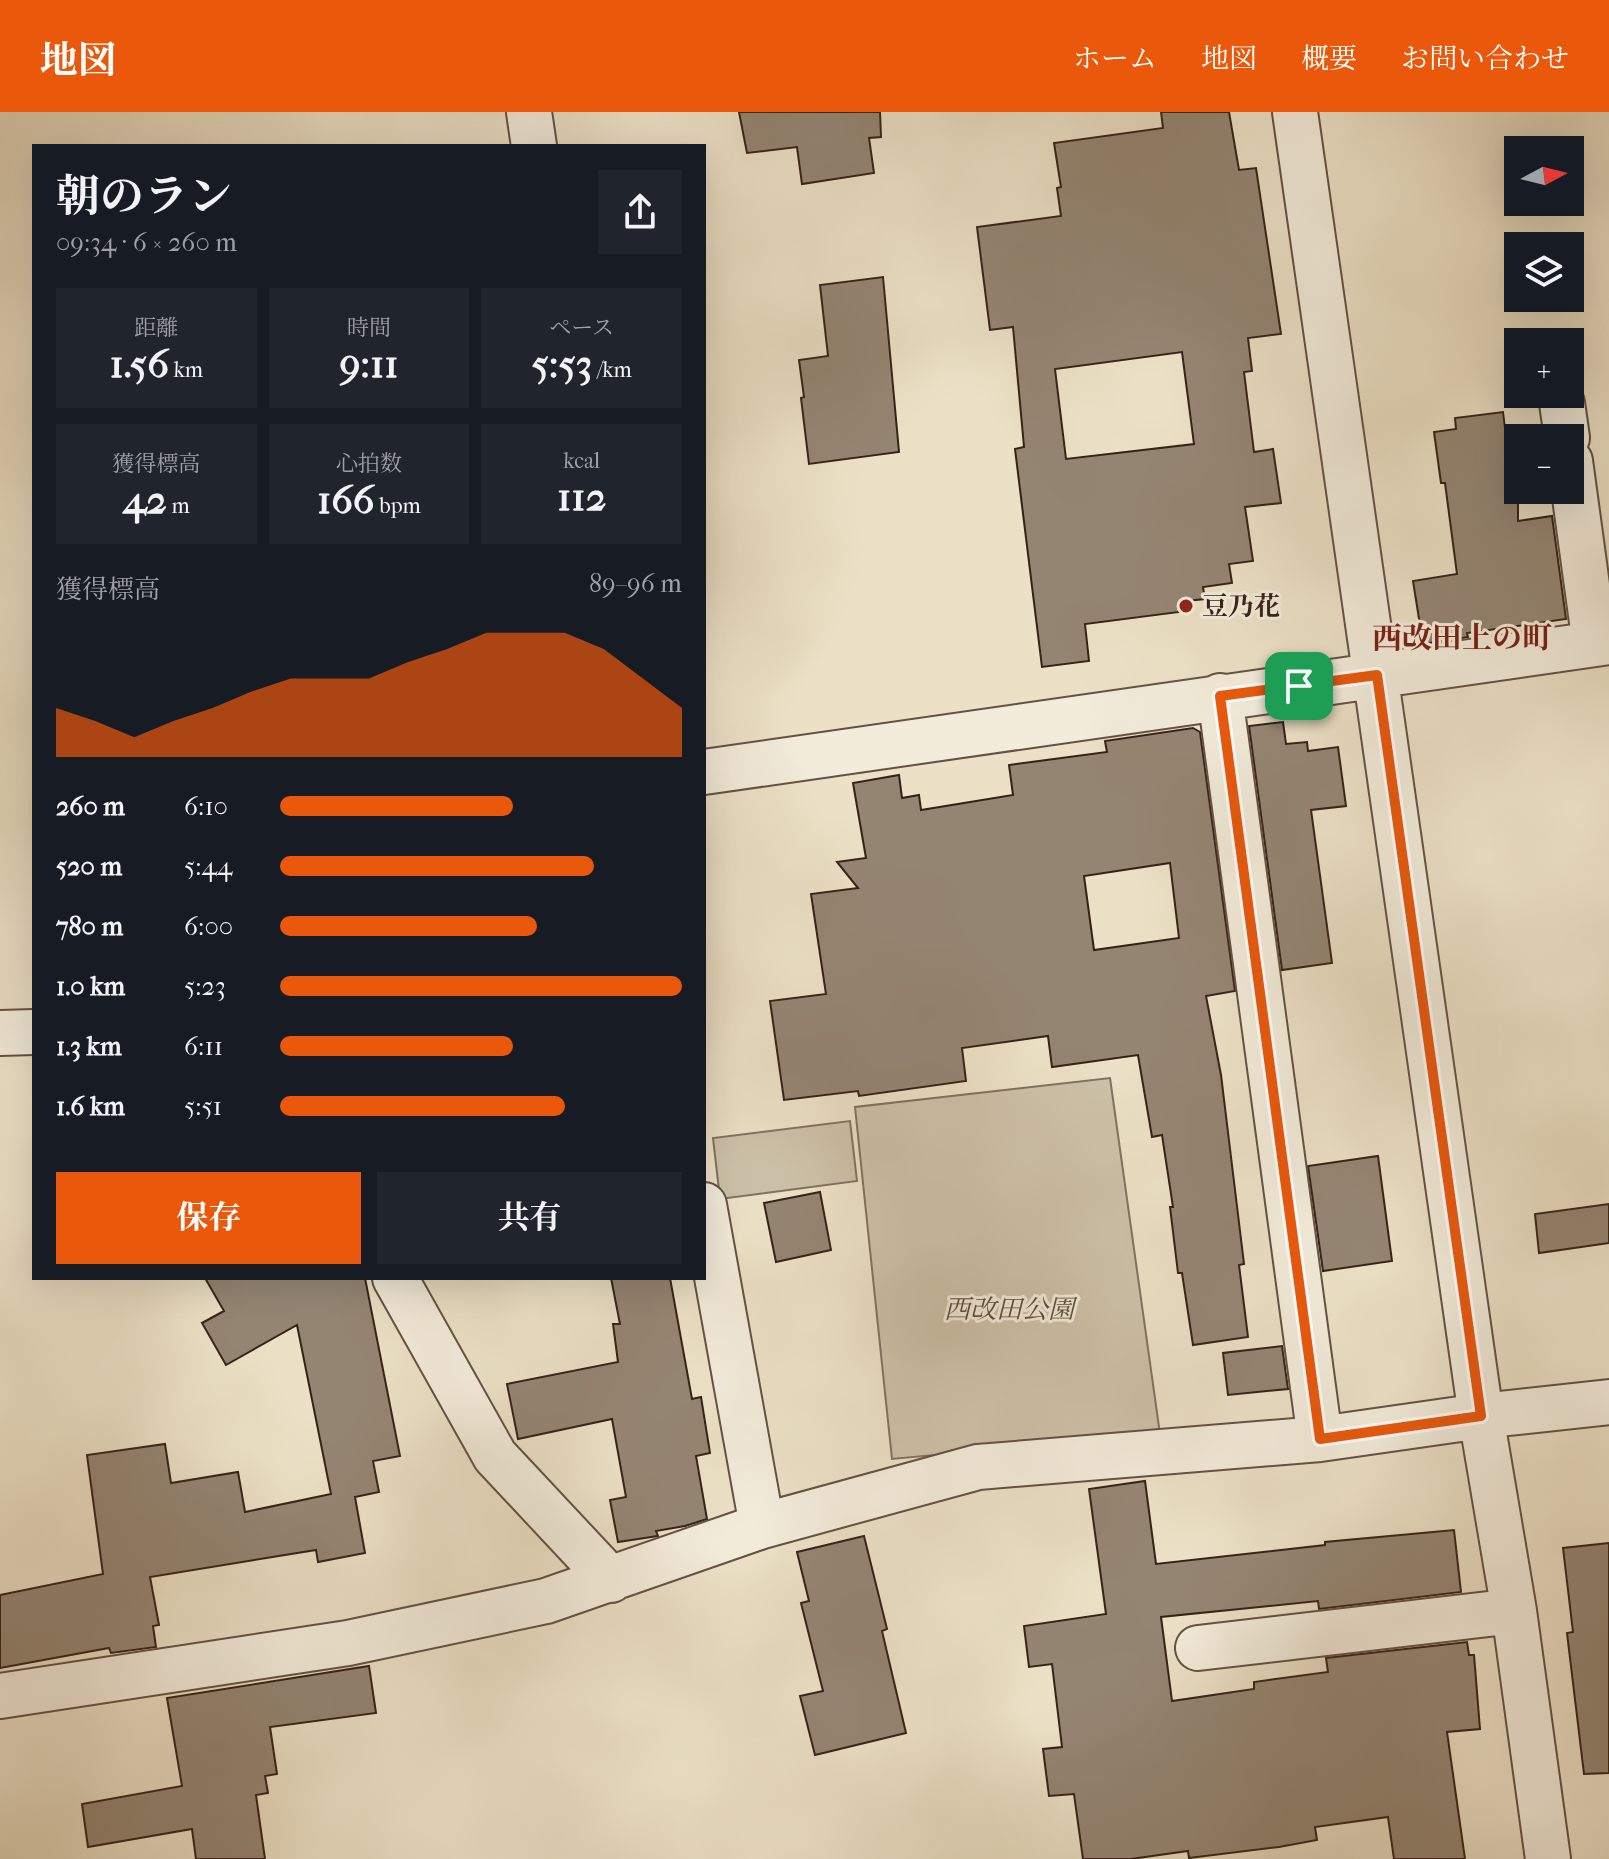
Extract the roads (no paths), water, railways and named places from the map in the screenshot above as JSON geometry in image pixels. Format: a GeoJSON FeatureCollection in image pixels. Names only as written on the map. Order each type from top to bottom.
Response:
{"type":"FeatureCollection","features":[{"type":"Feature","properties":{"kind":"street"},"geometry":{"type":"LineString","coordinates":[[529,112],[534,144]]}},
{"type":"Feature","properties":{"kind":"street"},"geometry":{"type":"LineString","coordinates":[[1295,112],[1481,1416],[1514,1611],[1548,1859]]}},
{"type":"Feature","properties":{"kind":"street"},"geometry":{"type":"LineString","coordinates":[[706,772],[1602,643],[1578,504]]}},
{"type":"Feature","properties":{"kind":"street"},"geometry":{"type":"LineString","coordinates":[[1220,696],[1320,1439]]}},
{"type":"Feature","properties":{"kind":"street"},"geometry":{"type":"LineString","coordinates":[[0,1033],[32,1032]]}},
{"type":"Feature","properties":{"kind":"street"},"geometry":{"type":"LineString","coordinates":[[706,1216],[762,1526]]}},
{"type":"Feature","properties":{"kind":"street"},"geometry":{"type":"LineString","coordinates":[[396,1280],[495,1456],[611,1580]]}},
{"type":"Feature","properties":{"kind":"street"},"geometry":{"type":"LineString","coordinates":[[0,1696],[348,1643],[546,1601],[762,1526],[978,1467],[1320,1439],[1609,1402]]}},
{"type":"Feature","properties":{"kind":"street"},"geometry":{"type":"LineString","coordinates":[[1198,1648],[1514,1611]]}},
{"type":"Feature","properties":{"kind":"place","name":"豆乃花"},"geometry":{"type":"Point","coordinates":[1186,606]}},
{"type":"Feature","properties":{"kind":"district","name":"西改田上の町"},"geometry":{"type":"Point","coordinates":[1462,638]}},
{"type":"Feature","properties":{"kind":"park label","name":"西改田公園"},"geometry":{"type":"Point","coordinates":[1009,1309]}}]}
